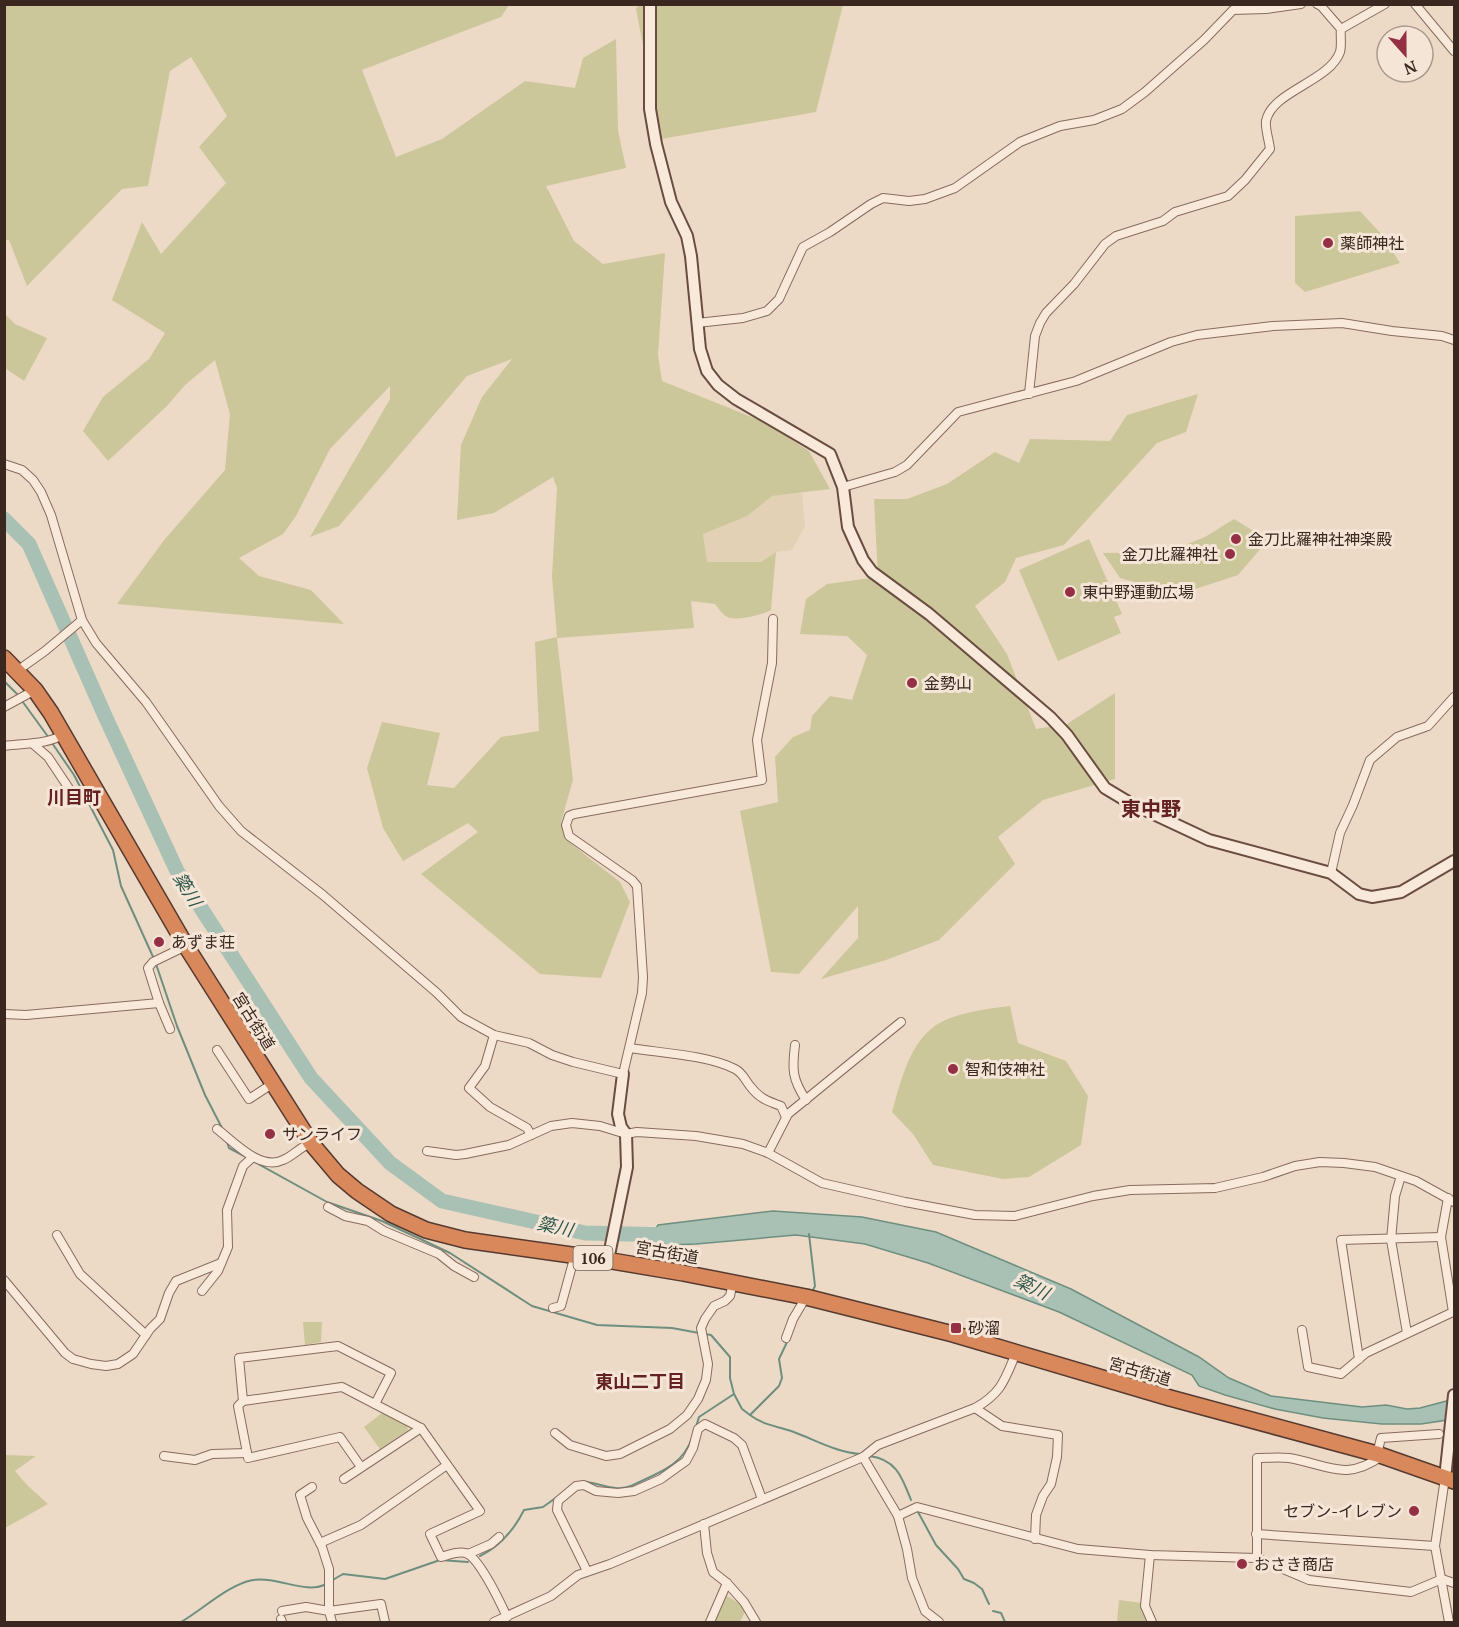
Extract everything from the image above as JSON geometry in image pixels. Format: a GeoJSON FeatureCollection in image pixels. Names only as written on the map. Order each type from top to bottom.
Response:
{"type":"FeatureCollection","features":[{"type":"Feature","properties":{"kind":"highway","name":"宮古街道"},"geometry":{"type":"LineString","coordinates":[[4,658],[17,671],[25,696],[64,734],[186,946],[311,1143],[338,1175],[391,1214],[407,1223],[465,1240],[575,1255],[610,1253],[806,1297],[1016,1351],[1170,1398],[1380,1455],[1450,1480]]}},
{"type":"Feature","properties":{"kind":"street"},"geometry":{"type":"LineString","coordinates":[[650,4],[650,109],[671,202],[687,236],[700,349],[707,371],[718,385],[736,399],[830,454],[843,487],[848,527],[863,560],[872,572],[929,614],[1050,717],[1067,735],[1105,788],[1157,817],[1209,840],[1331,873],[1359,894],[1372,897],[1401,892],[1455,861]]}},
{"type":"Feature","properties":{"kind":"street"},"geometry":{"type":"LineString","coordinates":[[697,323],[743,318],[767,311],[785,289],[803,247],[871,204],[883,198],[909,201],[925,199],[955,188],[1020,142],[1060,126],[1094,120],[1122,109],[1145,92],[1204,40],[1233,10],[1266,9],[1301,4]]}},
{"type":"Feature","properties":{"kind":"street"},"geometry":{"type":"LineString","coordinates":[[1029,394],[1035,336],[1046,313],[1074,284],[1105,244],[1116,236],[1163,221],[1175,212],[1228,196],[1245,180],[1270,149],[1266,125],[1271,111],[1332,64],[1340,51],[1341,28],[1317,4]]}},
{"type":"Feature","properties":{"kind":"street"},"geometry":{"type":"LineString","coordinates":[[1341,28],[1385,4]]}},
{"type":"Feature","properties":{"kind":"street"},"geometry":{"type":"LineString","coordinates":[[1415,4],[1455,51]]}},
{"type":"Feature","properties":{"kind":"street"},"geometry":{"type":"LineString","coordinates":[[843,487],[895,472],[908,465],[958,412],[1076,381],[1170,342],[1197,335],[1273,326],[1342,323],[1442,336],[1455,340]]}},
{"type":"Feature","properties":{"kind":"street"},"geometry":{"type":"LineString","coordinates":[[4,464],[22,470],[41,492],[51,514],[82,620],[96,643],[146,702],[219,806],[241,831],[323,895],[437,993],[461,1017],[494,1035],[529,1043],[573,1062],[623,1074]]}},
{"type":"Feature","properties":{"kind":"street"},"geometry":{"type":"LineString","coordinates":[[610,1253],[627,1167],[626,1134],[621,1127],[618,1114],[623,1074],[642,993],[637,886],[632,880],[569,836],[567,820],[574,814],[762,780],[757,740],[772,663],[773,618]]}},
{"type":"Feature","properties":{"kind":"street"},"geometry":{"type":"LineString","coordinates":[[17,671],[82,620]]}},
{"type":"Feature","properties":{"kind":"street"},"geometry":{"type":"LineString","coordinates":[[4,707],[25,696]]}},
{"type":"Feature","properties":{"kind":"street"},"geometry":{"type":"LineString","coordinates":[[1331,873],[1340,833],[1370,760],[1397,737],[1428,726],[1455,698]]}},
{"type":"Feature","properties":{"kind":"street"},"geometry":{"type":"LineString","coordinates":[[4,746],[33,744],[60,738],[64,734]]}},
{"type":"Feature","properties":{"kind":"street"},"geometry":{"type":"LineString","coordinates":[[33,744],[48,757],[74,796]]}},
{"type":"Feature","properties":{"kind":"street"},"geometry":{"type":"LineString","coordinates":[[170,1029],[148,968],[170,953],[186,946]]}},
{"type":"Feature","properties":{"kind":"street"},"geometry":{"type":"LineString","coordinates":[[4,1014],[26,1015],[159,1003]]}},
{"type":"Feature","properties":{"kind":"street"},"geometry":{"type":"LineString","coordinates":[[768,1153],[786,1117],[901,1022]]}},
{"type":"Feature","properties":{"kind":"street"},"geometry":{"type":"LineString","coordinates":[[494,1035],[485,1066],[469,1088],[490,1107],[527,1128],[531,1135]]}},
{"type":"Feature","properties":{"kind":"street"},"geometry":{"type":"LineString","coordinates":[[795,1045],[793,1075],[806,1100]]}},
{"type":"Feature","properties":{"kind":"street"},"geometry":{"type":"LineString","coordinates":[[630,1048],[707,1060],[728,1066],[742,1074],[750,1087],[767,1102],[781,1106],[786,1117]]}},
{"type":"Feature","properties":{"kind":"street"},"geometry":{"type":"LineString","coordinates":[[217,1050],[249,1099],[272,1083]]}},
{"type":"Feature","properties":{"kind":"street"},"geometry":{"type":"LineString","coordinates":[[427,1151],[465,1154],[508,1145],[551,1125],[572,1123],[600,1126],[626,1134],[637,1131],[696,1136],[743,1144],[768,1153],[822,1183],[931,1208],[975,1215],[1016,1216],[1093,1196],[1130,1190],[1215,1188],[1263,1177],[1295,1166],[1320,1162],[1344,1162],[1376,1167],[1416,1181],[1451,1200],[1441,1237],[1453,1312],[1366,1353],[1341,1374],[1308,1367],[1302,1330]]}},
{"type":"Feature","properties":{"kind":"street"},"geometry":{"type":"LineString","coordinates":[[217,1129],[253,1157],[266,1162],[278,1162],[311,1143]]}},
{"type":"Feature","properties":{"kind":"street"},"geometry":{"type":"LineString","coordinates":[[202,1291],[218,1271],[228,1246],[227,1210],[243,1166],[253,1157]]}},
{"type":"Feature","properties":{"kind":"street"},"geometry":{"type":"LineString","coordinates":[[1401,1176],[1395,1196],[1391,1240],[1407,1333]]}},
{"type":"Feature","properties":{"kind":"street"},"geometry":{"type":"LineString","coordinates":[[328,1207],[345,1216],[368,1221],[384,1231],[433,1251],[474,1277]]}},
{"type":"Feature","properties":{"kind":"street"},"geometry":{"type":"LineString","coordinates":[[57,1235],[80,1274],[146,1335]]}},
{"type":"Feature","properties":{"kind":"street"},"geometry":{"type":"LineString","coordinates":[[1359,1359],[1341,1240],[1441,1237]]}},
{"type":"Feature","properties":{"kind":"street"},"geometry":{"type":"LineString","coordinates":[[553,1308],[561,1306],[575,1255]]}},
{"type":"Feature","properties":{"kind":"street"},"geometry":{"type":"LineString","coordinates":[[4,1280],[65,1353],[73,1359],[106,1366],[118,1364],[133,1354],[160,1319],[176,1281],[221,1263]]}},
{"type":"Feature","properties":{"kind":"street"},"geometry":{"type":"LineString","coordinates":[[555,1433],[570,1445],[606,1456],[620,1454],[670,1430],[687,1415],[698,1399],[706,1380],[708,1364],[701,1328],[714,1306],[730,1296],[733,1282]]}},
{"type":"Feature","properties":{"kind":"street"},"geometry":{"type":"LineString","coordinates":[[786,1338],[793,1319],[806,1297]]}},
{"type":"Feature","properties":{"kind":"street"},"geometry":{"type":"LineString","coordinates":[[243,1401],[239,1358],[338,1346],[391,1373],[375,1404]]}},
{"type":"Feature","properties":{"kind":"street"},"geometry":{"type":"LineString","coordinates":[[494,1623],[551,1596],[578,1575],[610,1564],[863,1456],[878,1445],[975,1408],[989,1400],[999,1389],[1016,1351]]}},
{"type":"Feature","properties":{"kind":"street"},"geometry":{"type":"LineString","coordinates":[[361,1467],[340,1437],[248,1458],[238,1406],[243,1401],[342,1387],[421,1428],[480,1511],[430,1534],[441,1557],[463,1552],[468,1554],[494,1588],[507,1617]]}},
{"type":"Feature","properties":{"kind":"street"},"geometry":{"type":"LineString","coordinates":[[1449,1623],[1435,1546],[1450,1480],[1451,1427],[1455,1395]]}},
{"type":"Feature","properties":{"kind":"street"},"geometry":{"type":"LineString","coordinates":[[975,1408],[1002,1426],[1058,1435],[1057,1457],[1051,1484],[1043,1496],[1036,1515],[1035,1539]]}},
{"type":"Feature","properties":{"kind":"street"},"geometry":{"type":"LineString","coordinates":[[588,1571],[557,1510],[558,1501],[576,1486],[584,1485],[596,1491],[618,1494],[634,1491],[661,1479],[686,1461],[693,1448],[698,1429],[705,1424],[734,1438],[742,1445],[762,1499]]}},
{"type":"Feature","properties":{"kind":"street"},"geometry":{"type":"LineString","coordinates":[[344,1479],[421,1428]]}},
{"type":"Feature","properties":{"kind":"street"},"geometry":{"type":"LineString","coordinates":[[1257,1558],[1257,1458],[1287,1458],[1346,1471],[1369,1466],[1380,1455],[1381,1438],[1439,1434]]}},
{"type":"Feature","properties":{"kind":"street"},"geometry":{"type":"LineString","coordinates":[[164,1456],[195,1460],[212,1454],[247,1453]]}},
{"type":"Feature","properties":{"kind":"street"},"geometry":{"type":"LineString","coordinates":[[863,1456],[898,1516],[912,1578],[925,1611],[939,1623]]}},
{"type":"Feature","properties":{"kind":"street"},"geometry":{"type":"LineString","coordinates":[[320,1543],[362,1525],[447,1465]]}},
{"type":"Feature","properties":{"kind":"street"},"geometry":{"type":"LineString","coordinates":[[312,1487],[300,1495],[307,1518],[320,1543],[329,1569],[329,1611],[332,1623]]}},
{"type":"Feature","properties":{"kind":"street"},"geometry":{"type":"LineString","coordinates":[[898,1516],[917,1507],[1078,1549],[1150,1555],[1257,1558],[1309,1580],[1411,1593],[1442,1580],[1455,1582]]}},
{"type":"Feature","properties":{"kind":"street"},"geometry":{"type":"LineString","coordinates":[[704,1524],[707,1553],[713,1572],[744,1602],[756,1623]]}},
{"type":"Feature","properties":{"kind":"street"},"geometry":{"type":"LineString","coordinates":[[1256,1534],[1435,1546]]}},
{"type":"Feature","properties":{"kind":"street"},"geometry":{"type":"LineString","coordinates":[[468,1554],[491,1544],[498,1537]]}},
{"type":"Feature","properties":{"kind":"street"},"geometry":{"type":"LineString","coordinates":[[1150,1555],[1145,1606],[1152,1623]]}},
{"type":"Feature","properties":{"kind":"street"},"geometry":{"type":"LineString","coordinates":[[710,1623],[727,1584]]}},
{"type":"Feature","properties":{"kind":"street"},"geometry":{"type":"LineString","coordinates":[[282,1617],[306,1607],[329,1611],[381,1604],[385,1623]]}},
{"type":"Feature","properties":{"kind":"shaded area"},"geometry":{"type":"Polygon","coordinates":[[[5,4],[509,5],[501,17],[362,70],[396,157],[442,139],[525,81],[575,88],[583,58],[616,39],[618,131],[626,168],[546,186],[574,241],[603,264],[665,253],[658,355],[662,381],[764,422],[809,451],[830,489],[772,496],[747,516],[703,534],[707,562],[761,562],[776,552],[771,610],[751,617],[730,618],[723,614],[715,604],[691,601],[694,628],[557,638],[573,780],[561,822],[565,839],[620,882],[630,902],[601,978],[540,974],[421,874],[478,832],[468,823],[403,861],[383,828],[367,768],[382,722],[440,733],[427,785],[454,788],[501,737],[539,731],[535,642],[557,637],[552,576],[557,488],[553,477],[494,513],[457,520],[461,445],[482,397],[512,359],[467,376],[339,526],[310,537],[390,399],[390,386],[330,449],[296,516],[283,534],[239,558],[259,576],[311,590],[344,624],[117,604],[165,539],[225,470],[230,414],[215,360],[185,385],[167,406],[108,461],[83,431],[103,397],[149,359],[165,333],[112,300],[142,222],[161,254],[226,183],[199,147],[227,116],[191,57],[170,71],[148,186],[122,189],[27,286],[9,240],[5,240],[5,4]]]}},
{"type":"Feature","properties":{"kind":"shaded area"},"geometry":{"type":"Polygon","coordinates":[[[639,4],[843,5],[816,112],[661,139],[636,9],[639,4]]]}},
{"type":"Feature","properties":{"kind":"shaded area"},"geometry":{"type":"Polygon","coordinates":[[[1360,211],[1383,236],[1400,263],[1305,292],[1295,283],[1295,216],[1360,211]]]}},
{"type":"Feature","properties":{"kind":"shaded area"},"geometry":{"type":"Polygon","coordinates":[[[5,314],[15,324],[47,338],[24,381],[5,368],[5,314]]]}},
{"type":"Feature","properties":{"kind":"shaded area"},"geometry":{"type":"Polygon","coordinates":[[[1198,394],[1186,432],[1157,443],[1064,545],[1016,558],[1005,582],[975,606],[1007,654],[1036,729],[1067,724],[1115,693],[1115,779],[1043,800],[998,837],[1015,864],[939,940],[886,960],[821,979],[858,938],[858,906],[799,974],[771,972],[740,811],[778,802],[775,757],[793,737],[810,730],[812,716],[830,696],[852,700],[867,655],[847,636],[800,634],[806,599],[827,584],[878,577],[874,499],[907,499],[947,484],[995,452],[1019,463],[1030,439],[1110,441],[1127,415],[1198,394]]]}},
{"type":"Feature","properties":{"kind":"shaded area"},"geometry":{"type":"Polygon","coordinates":[[[802,493],[805,526],[792,550],[776,552],[761,562],[707,562],[703,534],[746,516],[772,496],[802,493]]]}},
{"type":"Feature","properties":{"kind":"shaded area"},"geometry":{"type":"Polygon","coordinates":[[[1234,519],[1268,540],[1238,575],[1177,595],[1120,578],[1103,553],[1167,552],[1205,537],[1234,519]]]}},
{"type":"Feature","properties":{"kind":"shaded area","name":"東中野運動広場"},"geometry":{"type":"Polygon","coordinates":[[[1089,539],[1122,614],[1114,617],[1121,633],[1058,661],[1019,570],[1089,539]]]}},
{"type":"Feature","properties":{"kind":"shaded area"},"geometry":{"type":"Polygon","coordinates":[[[1010,1006],[1018,1043],[1066,1061],[1088,1096],[1081,1145],[1029,1177],[1003,1179],[933,1165],[913,1134],[892,1112],[911,1056],[916,1046],[931,1029],[948,1019],[1010,1006]]]}},
{"type":"Feature","properties":{"kind":"shaded area"},"geometry":{"type":"Polygon","coordinates":[[[303,1322],[322,1322],[321,1342],[305,1345],[303,1322]]]}},
{"type":"Feature","properties":{"kind":"shaded area"},"geometry":{"type":"Polygon","coordinates":[[[382,1413],[407,1424],[408,1430],[380,1449],[364,1427],[382,1413]]]}},
{"type":"Feature","properties":{"kind":"shaded area"},"geometry":{"type":"Polygon","coordinates":[[[5,1455],[36,1456],[15,1471],[48,1504],[5,1528],[5,1455]]]}},
{"type":"Feature","properties":{"kind":"shaded area"},"geometry":{"type":"Polygon","coordinates":[[[725,1595],[739,1603],[745,1612],[740,1622],[713,1622],[725,1595]]]}},
{"type":"Feature","properties":{"kind":"shaded area"},"geometry":{"type":"Polygon","coordinates":[[[1119,1600],[1142,1603],[1148,1622],[1117,1622],[1119,1600]]]}},
{"type":"Feature","properties":{"kind":"water"},"geometry":{"type":"Polygon","coordinates":[[[773,1211],[862,1217],[936,1232],[1071,1289],[1199,1357],[1229,1378],[1271,1396],[1362,1407],[1386,1405],[1407,1409],[1454,1399],[1454,1419],[1421,1424],[1382,1424],[1323,1418],[1275,1409],[1225,1395],[1199,1386],[1192,1375],[1059,1312],[928,1263],[865,1244],[796,1235],[646,1246],[658,1225],[773,1211]]]}},
{"type":"Feature","properties":{"kind":"waterway","name":"簗川"},"geometry":{"type":"LineString","coordinates":[[4,519],[29,544],[177,871],[311,1078],[390,1163],[442,1201],[585,1233],[673,1235]]}},
{"type":"Feature","properties":{"kind":"waterway"},"geometry":{"type":"LineString","coordinates":[[4,681],[17,694],[49,738]]}},
{"type":"Feature","properties":{"kind":"waterway"},"geometry":{"type":"LineString","coordinates":[[52,743],[74,775],[113,850],[121,886],[154,959]]}},
{"type":"Feature","properties":{"kind":"waterway"},"geometry":{"type":"LineString","coordinates":[[156,964],[177,1026],[205,1095],[222,1128]]}},
{"type":"Feature","properties":{"kind":"waterway"},"geometry":{"type":"LineString","coordinates":[[227,1142],[229,1148],[248,1158]]}},
{"type":"Feature","properties":{"kind":"waterway"},"geometry":{"type":"LineString","coordinates":[[253,1161],[327,1202],[382,1221],[450,1253],[532,1306],[597,1325],[672,1328],[699,1333]]}},
{"type":"Feature","properties":{"kind":"waterway"},"geometry":{"type":"LineString","coordinates":[[809,1234],[815,1286],[813,1290]]}},
{"type":"Feature","properties":{"kind":"waterway"},"geometry":{"type":"LineString","coordinates":[[705,1334],[711,1335],[730,1357],[730,1378],[734,1394]]}},
{"type":"Feature","properties":{"kind":"waterway"},"geometry":{"type":"LineString","coordinates":[[696,1427],[699,1417],[734,1394],[742,1409],[750,1415],[779,1386],[782,1378],[779,1359],[788,1340]]}},
{"type":"Feature","properties":{"kind":"waterway"},"geometry":{"type":"LineString","coordinates":[[750,1415],[765,1423],[833,1448],[860,1454]]}},
{"type":"Feature","properties":{"kind":"waterway"},"geometry":{"type":"LineString","coordinates":[[587,1482],[615,1488],[631,1486],[675,1463],[688,1448],[692,1438]]}},
{"type":"Feature","properties":{"kind":"waterway"},"geometry":{"type":"LineString","coordinates":[[869,1456],[886,1461],[897,1470],[911,1500]]}},
{"type":"Feature","properties":{"kind":"waterway"},"geometry":{"type":"LineString","coordinates":[[480,1556],[506,1537],[524,1510],[543,1507],[557,1497]]}},
{"type":"Feature","properties":{"kind":"waterway"},"geometry":{"type":"LineString","coordinates":[[918,1512],[936,1545],[964,1579],[982,1589],[989,1604]]}},
{"type":"Feature","properties":{"kind":"waterway"},"geometry":{"type":"LineString","coordinates":[[331,1581],[343,1574],[385,1579],[440,1560],[468,1562]]}},
{"type":"Feature","properties":{"kind":"waterway"},"geometry":{"type":"LineString","coordinates":[[181,1622],[244,1582],[262,1579],[301,1587],[318,1587],[326,1584]]}},
{"type":"Feature","properties":{"kind":"waterway"},"geometry":{"type":"LineString","coordinates":[[993,1611],[1001,1613],[1005,1622]]}},
{"type":"Feature","properties":{"kind":"place","name":"薬師神社"},"geometry":{"type":"Point","coordinates":[1328,243]}},
{"type":"Feature","properties":{"kind":"place","name":"金刀比羅神社神楽殿"},"geometry":{"type":"Point","coordinates":[1236,539]}},
{"type":"Feature","properties":{"kind":"place","name":"金刀比羅神社"},"geometry":{"type":"Point","coordinates":[1230,554]}},
{"type":"Feature","properties":{"kind":"place","name":"東中野運動広場"},"geometry":{"type":"Point","coordinates":[1070,592]}},
{"type":"Feature","properties":{"kind":"place","name":"金勢山"},"geometry":{"type":"Point","coordinates":[912,683]}},
{"type":"Feature","properties":{"kind":"place","name":"あずま荘"},"geometry":{"type":"Point","coordinates":[159,942]}},
{"type":"Feature","properties":{"kind":"place","name":"智和伎神社"},"geometry":{"type":"Point","coordinates":[953,1069]}},
{"type":"Feature","properties":{"kind":"place","name":"サンライフ"},"geometry":{"type":"Point","coordinates":[270,1134]}},
{"type":"Feature","properties":{"kind":"place","name":"砂溜"},"geometry":{"type":"Point","coordinates":[956,1328]}},
{"type":"Feature","properties":{"kind":"place","name":"セブン-イレブン"},"geometry":{"type":"Point","coordinates":[1414,1511]}},
{"type":"Feature","properties":{"kind":"place","name":"おさき商店"},"geometry":{"type":"Point","coordinates":[1242,1564]}},
{"type":"Feature","properties":{"kind":"district","name":"川目町"},"geometry":{"type":"Point","coordinates":[74,797]}},
{"type":"Feature","properties":{"kind":"district","name":"東中野"},"geometry":{"type":"Point","coordinates":[1151,808]}},
{"type":"Feature","properties":{"kind":"district","name":"東山二丁目"},"geometry":{"type":"Point","coordinates":[640,1381]}}]}
